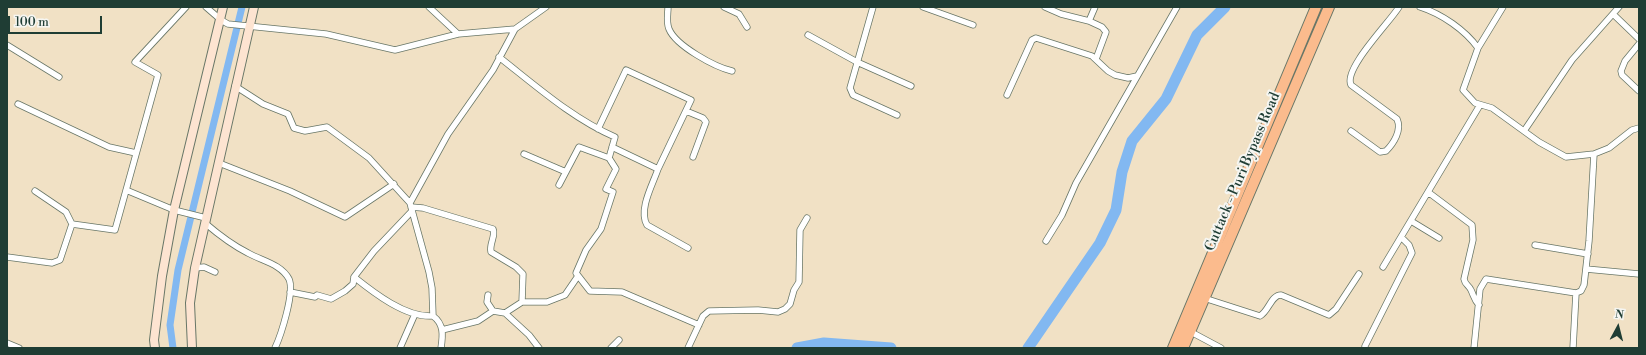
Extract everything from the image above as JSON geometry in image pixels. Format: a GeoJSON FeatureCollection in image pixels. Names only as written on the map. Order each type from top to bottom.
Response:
{"type":"FeatureCollection","features":[{"type":"Feature","properties":{"kind":"highway","name":"Cuttack - Puri Bypass Road"},"geometry":{"type":"LineString","coordinates":[[1173,348],[1316,7]]}},
{"type":"Feature","properties":{"kind":"highway","name":"Cuttack - Puri Bypass Road"},"geometry":{"type":"LineString","coordinates":[[1184,348],[1329,7]]}},
{"type":"Feature","properties":{"kind":"street"},"geometry":{"type":"LineString","coordinates":[[72,224],[115,230],[158,75],[135,62],[186,7]]}},
{"type":"Feature","properties":{"kind":"street"},"geometry":{"type":"LineString","coordinates":[[206,7],[224,22],[246,27],[326,34],[396,50],[458,34],[515,29]]}},
{"type":"Feature","properties":{"kind":"street"},"geometry":{"type":"LineString","coordinates":[[155,348],[154,340],[162,276],[174,210],[224,22],[223,7]]}},
{"type":"Feature","properties":{"kind":"street"},"geometry":{"type":"LineString","coordinates":[[192,348],[190,303],[194,268],[219,163],[246,27],[254,7]]}},
{"type":"Feature","properties":{"kind":"street"},"geometry":{"type":"LineString","coordinates":[[429,7],[458,34]]}},
{"type":"Feature","properties":{"kind":"street"},"geometry":{"type":"LineString","coordinates":[[290,292],[315,297],[317,295],[330,299],[345,291],[353,284],[354,277],[387,236],[399,226],[411,207],[448,134],[493,70],[515,29],[546,7]]}},
{"type":"Feature","properties":{"kind":"street"},"geometry":{"type":"LineString","coordinates":[[668,7],[668,27],[672,34],[697,55],[720,68],[732,71]]}},
{"type":"Feature","properties":{"kind":"street"},"geometry":{"type":"LineString","coordinates":[[724,7],[739,14],[747,26]]}},
{"type":"Feature","properties":{"kind":"street"},"geometry":{"type":"LineString","coordinates":[[873,7],[850,85],[851,92],[853,95],[897,115]]}},
{"type":"Feature","properties":{"kind":"street"},"geometry":{"type":"LineString","coordinates":[[923,7],[973,25]]}},
{"type":"Feature","properties":{"kind":"street"},"geometry":{"type":"LineString","coordinates":[[1045,7],[1061,14],[1089,21],[1102,27],[1106,32],[1096,59]]}},
{"type":"Feature","properties":{"kind":"street"},"geometry":{"type":"LineString","coordinates":[[1089,21],[1095,7]]}},
{"type":"Feature","properties":{"kind":"street"},"geometry":{"type":"LineString","coordinates":[[1046,241],[1062,215],[1076,183],[1177,7]]}},
{"type":"Feature","properties":{"kind":"street"},"geometry":{"type":"LineString","coordinates":[[1351,131],[1380,152],[1386,151],[1396,137],[1399,126],[1397,119],[1351,85],[1349,80],[1360,58],[1399,7]]}},
{"type":"Feature","properties":{"kind":"street"},"geometry":{"type":"LineString","coordinates":[[1420,7],[1434,9],[1470,37],[1478,48]]}},
{"type":"Feature","properties":{"kind":"street"},"geometry":{"type":"LineString","coordinates":[[1503,7],[1478,48],[1463,90],[1475,103],[1492,108],[1539,142],[1566,157],[1594,154],[1609,148],[1632,130],[1639,128]]}},
{"type":"Feature","properties":{"kind":"street"},"geometry":{"type":"LineString","coordinates":[[1524,131],[1572,60],[1619,7]]}},
{"type":"Feature","properties":{"kind":"street"},"geometry":{"type":"LineString","coordinates":[[1613,14],[1639,39]]}},
{"type":"Feature","properties":{"kind":"street"},"geometry":{"type":"LineString","coordinates":[[808,35],[857,62],[911,86]]}},
{"type":"Feature","properties":{"kind":"street"},"geometry":{"type":"LineString","coordinates":[[1007,95],[1032,40],[1036,38],[1096,59],[1108,71],[1115,75],[1128,78],[1137,76]]}},
{"type":"Feature","properties":{"kind":"street"},"geometry":{"type":"LineString","coordinates":[[1639,44],[1625,61],[1621,71],[1628,81],[1639,91]]}},
{"type":"Feature","properties":{"kind":"street"},"geometry":{"type":"LineString","coordinates":[[7,45],[59,77]]}},
{"type":"Feature","properties":{"kind":"street"},"geometry":{"type":"LineString","coordinates":[[499,58],[552,98],[598,129],[615,137],[609,158]]}},
{"type":"Feature","properties":{"kind":"street"},"geometry":{"type":"LineString","coordinates":[[598,129],[626,70],[691,100],[658,169],[646,206],[646,222],[648,225],[688,248]]}},
{"type":"Feature","properties":{"kind":"street"},"geometry":{"type":"LineString","coordinates":[[235,86],[263,104],[288,114],[294,128],[305,130],[326,127],[369,158],[394,184],[411,207],[429,272],[432,288],[433,316]]}},
{"type":"Feature","properties":{"kind":"street"},"geometry":{"type":"LineString","coordinates":[[18,104],[109,147],[136,154]]}},
{"type":"Feature","properties":{"kind":"street"},"geometry":{"type":"LineString","coordinates":[[1383,267],[1480,104]]}},
{"type":"Feature","properties":{"kind":"street"},"geometry":{"type":"LineString","coordinates":[[686,111],[703,118],[706,122],[693,158]]}},
{"type":"Feature","properties":{"kind":"street"},"geometry":{"type":"LineString","coordinates":[[559,185],[579,147],[609,158],[616,169],[606,189],[613,192],[612,198],[601,229],[586,250],[576,273],[590,292],[622,292],[699,325]]}},
{"type":"Feature","properties":{"kind":"street"},"geometry":{"type":"LineString","coordinates":[[612,147],[658,169]]}},
{"type":"Feature","properties":{"kind":"street"},"geometry":{"type":"LineString","coordinates":[[524,154],[566,172]]}},
{"type":"Feature","properties":{"kind":"street"},"geometry":{"type":"LineString","coordinates":[[1474,348],[1480,289],[1486,279],[1576,293],[1581,291],[1584,285],[1588,254],[1594,154]]}},
{"type":"Feature","properties":{"kind":"street"},"geometry":{"type":"LineString","coordinates":[[219,163],[290,191],[345,217],[394,184]]}},
{"type":"Feature","properties":{"kind":"street"},"geometry":{"type":"LineString","coordinates":[[126,190],[174,210],[194,215],[206,221],[236,246],[279,268],[288,278],[291,285],[284,324],[275,348]]}},
{"type":"Feature","properties":{"kind":"street"},"geometry":{"type":"LineString","coordinates":[[7,257],[52,263],[60,260],[72,224],[66,212],[35,191]]}},
{"type":"Feature","properties":{"kind":"street"},"geometry":{"type":"LineString","coordinates":[[1428,192],[1472,225],[1473,240],[1470,259],[1464,279],[1466,285],[1471,290],[1473,298],[1479,305]]}},
{"type":"Feature","properties":{"kind":"street"},"geometry":{"type":"LineString","coordinates":[[411,207],[423,208],[493,230],[494,234],[490,246],[491,252],[516,267],[523,274],[522,302]]}},
{"type":"Feature","properties":{"kind":"street"},"geometry":{"type":"LineString","coordinates":[[688,348],[703,316],[709,311],[758,310],[778,312],[785,309],[790,304],[794,290],[799,282],[800,230],[807,218]]}},
{"type":"Feature","properties":{"kind":"street"},"geometry":{"type":"LineString","coordinates":[[1411,221],[1439,238]]}},
{"type":"Feature","properties":{"kind":"street"},"geometry":{"type":"LineString","coordinates":[[1365,346],[1412,253],[1409,245],[1402,237]]}},
{"type":"Feature","properties":{"kind":"street"},"geometry":{"type":"LineString","coordinates":[[1535,245],[1588,254]]}},
{"type":"Feature","properties":{"kind":"street"},"geometry":{"type":"LineString","coordinates":[[194,268],[204,267],[215,272]]}},
{"type":"Feature","properties":{"kind":"street"},"geometry":{"type":"LineString","coordinates":[[1586,269],[1639,274]]}},
{"type":"Feature","properties":{"kind":"street"},"geometry":{"type":"LineString","coordinates":[[1204,298],[1260,316],[1269,307],[1274,298],[1281,295],[1329,315],[1336,310],[1359,274]]}},
{"type":"Feature","properties":{"kind":"street"},"geometry":{"type":"LineString","coordinates":[[505,313],[522,302],[547,302],[565,295],[578,276]]}},
{"type":"Feature","properties":{"kind":"street"},"geometry":{"type":"LineString","coordinates":[[354,277],[374,293],[415,314],[433,316],[439,320],[442,330],[441,348]]}},
{"type":"Feature","properties":{"kind":"street"},"geometry":{"type":"LineString","coordinates":[[1573,348],[1576,293]]}},
{"type":"Feature","properties":{"kind":"street"},"geometry":{"type":"LineString","coordinates":[[488,295],[487,302],[493,311]]}},
{"type":"Feature","properties":{"kind":"street"},"geometry":{"type":"LineString","coordinates":[[442,330],[478,321],[493,311],[505,313],[539,348]]}},
{"type":"Feature","properties":{"kind":"street"},"geometry":{"type":"LineString","coordinates":[[400,348],[415,314]]}},
{"type":"Feature","properties":{"kind":"street"},"geometry":{"type":"LineString","coordinates":[[1191,332],[1222,348]]}},
{"type":"Feature","properties":{"kind":"street"},"geometry":{"type":"LineString","coordinates":[[610,348],[619,340]]}},
{"type":"Feature","properties":{"kind":"street"},"geometry":{"type":"LineString","coordinates":[[7,343],[19,348]]}},
{"type":"Feature","properties":{"kind":"waterway"},"geometry":{"type":"LineString","coordinates":[[173,348],[170,325],[178,270],[242,7]]}},
{"type":"Feature","properties":{"kind":"waterway"},"geometry":{"type":"LineString","coordinates":[[1028,348],[1100,243],[1116,210],[1122,172],[1132,141],[1166,99],[1197,35],[1225,7]]}},
{"type":"Feature","properties":{"kind":"waterway"},"geometry":{"type":"LineString","coordinates":[[797,348],[824,343],[891,348]]}}]}
